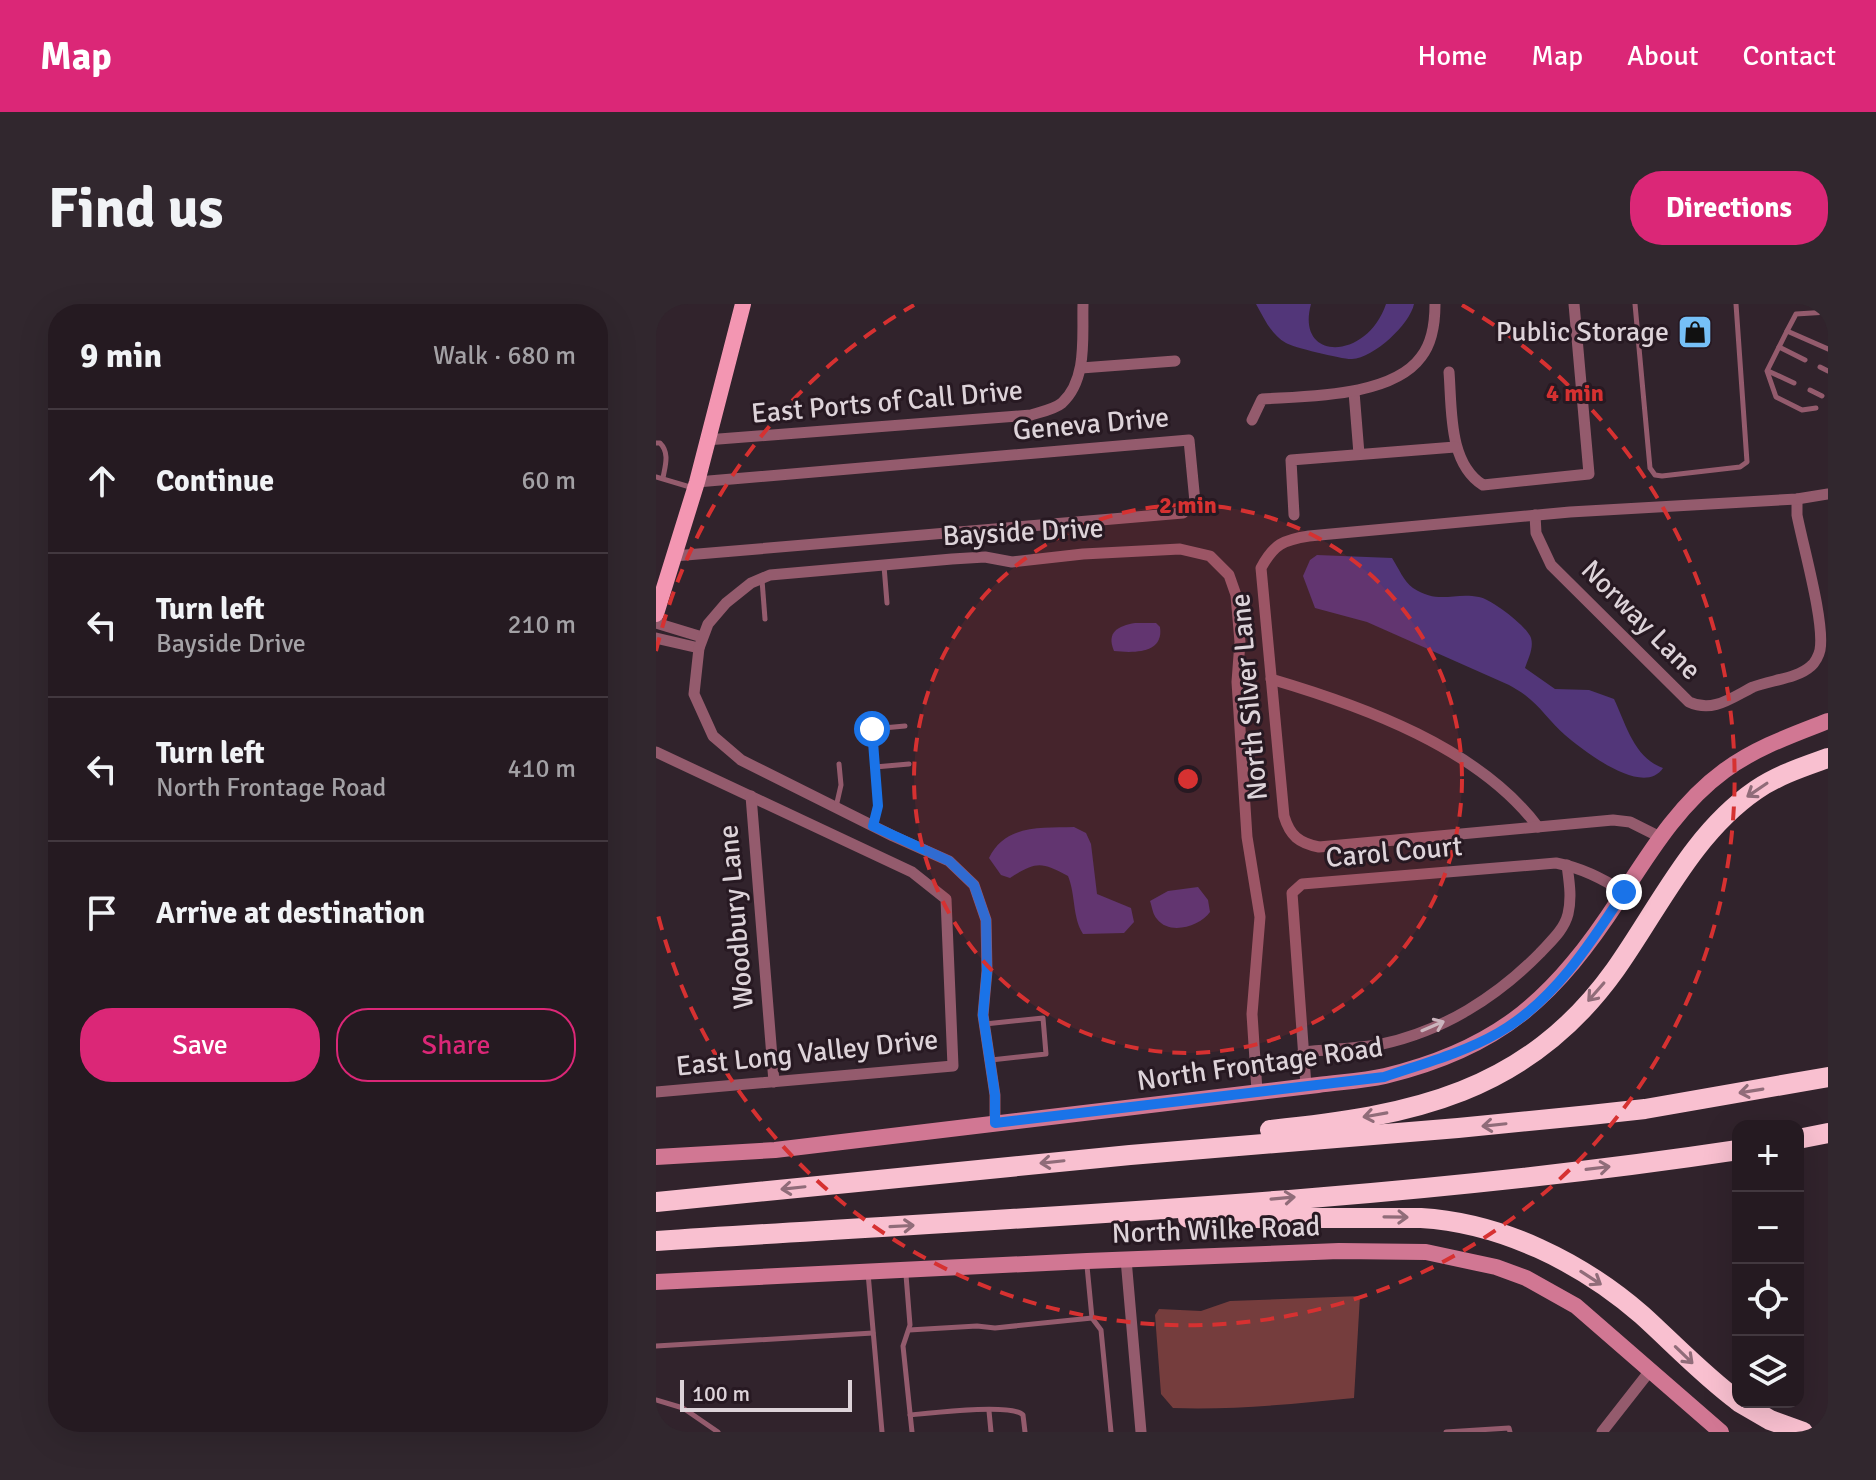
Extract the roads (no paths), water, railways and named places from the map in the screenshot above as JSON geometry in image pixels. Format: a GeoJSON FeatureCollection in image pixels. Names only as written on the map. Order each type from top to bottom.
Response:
{"type":"FeatureCollection","features":[{"type":"Feature","properties":{"kind":"highway"},"geometry":{"type":"LineString","coordinates":[[1130,1155],[1215,1135],[1321,1125],[1438,1102],[1503,1072],[1535,1052],[1592,998],[1614,971],[1702,839],[1732,809],[1757,789],[1785,774],[1828,758]]}},
{"type":"Feature","properties":{"kind":"highway"},"geometry":{"type":"LineString","coordinates":[[656,1202],[1130,1155],[1590,1115],[1645,1109],[1828,1077]]}},
{"type":"Feature","properties":{"kind":"highway"},"geometry":{"type":"LineString","coordinates":[[1804,1138],[1828,1133]]}},
{"type":"Feature","properties":{"kind":"highway"},"geometry":{"type":"LineString","coordinates":[[656,1241],[1066,1217],[1531,1176],[1732,1151]]}},
{"type":"Feature","properties":{"kind":"highway"},"geometry":{"type":"LineString","coordinates":[[1066,1217],[1410,1217],[1441,1219],[1492,1230],[1525,1242],[1601,1284],[1640,1314],[1732,1397]]}},
{"type":"Feature","properties":{"kind":"highway"},"geometry":{"type":"LineString","coordinates":[[1749,1408],[1803,1432]]}},
{"type":"Feature","properties":{"kind":"main road"},"geometry":{"type":"LineString","coordinates":[[656,614],[667,562],[696,486],[743,304]]}},
{"type":"Feature","properties":{"kind":"street","name":"East Ports of Call Drive"},"geometry":{"type":"LineString","coordinates":[[706,440],[1031,415],[1060,405],[1075,386],[1081,368],[1083,304]]}},
{"type":"Feature","properties":{"kind":"street"},"geometry":{"type":"LineString","coordinates":[[1252,420],[1262,399],[1354,392],[1401,375],[1421,358],[1435,328],[1435,304]]}},
{"type":"Feature","properties":{"kind":"street"},"geometry":{"type":"LineString","coordinates":[[1449,372],[1455,447],[1474,480],[1483,485],[1589,474],[1574,304]]}},
{"type":"Feature","properties":{"kind":"street"},"geometry":{"type":"LineString","coordinates":[[1081,368],[1175,361]]}},
{"type":"Feature","properties":{"kind":"street"},"geometry":{"type":"LineString","coordinates":[[1354,392],[1359,454]]}},
{"type":"Feature","properties":{"kind":"street","name":"Geneva Drive"},"geometry":{"type":"LineString","coordinates":[[667,562],[1183,513],[1195,502],[1189,440],[696,486]]}},
{"type":"Feature","properties":{"kind":"street"},"geometry":{"type":"LineString","coordinates":[[1294,515],[1291,460],[1455,447]]}},
{"type":"Feature","properties":{"kind":"street","name":"North Silver Lane"},"geometry":{"type":"LineString","coordinates":[[1660,837],[1630,822],[1613,820],[1319,847],[1302,844],[1289,831],[1284,816],[1261,568],[1270,551],[1289,539],[1535,515],[1797,499],[1828,494]]}},
{"type":"Feature","properties":{"kind":"street","name":"Norway Lane"},"geometry":{"type":"LineString","coordinates":[[1535,515],[1536,533],[1551,565],[1689,702],[1712,707],[1758,685],[1803,671],[1812,666],[1820,652],[1820,629],[1797,515],[1797,499]]}},
{"type":"Feature","properties":{"kind":"street","name":"Bayside Drive"},"geometry":{"type":"LineString","coordinates":[[995,1123],[995,1095],[984,1024],[986,920],[974,885],[949,861],[741,760],[713,736],[694,694],[700,643],[708,624],[726,603],[751,583],[770,575],[884,565],[985,557],[1012,562],[1083,554],[1180,549],[1210,556],[1229,575],[1236,595],[1240,642],[1237,682],[1247,837],[1260,917],[1252,1014],[1257,1091]]}},
{"type":"Feature","properties":{"kind":"street"},"geometry":{"type":"LineString","coordinates":[[656,623],[700,643]]}},
{"type":"Feature","properties":{"kind":"street"},"geometry":{"type":"LineString","coordinates":[[656,638],[700,643]]}},
{"type":"Feature","properties":{"kind":"street"},"geometry":{"type":"LineString","coordinates":[[1271,679],[1342,700],[1413,730],[1484,774],[1521,803],[1538,827]]}},
{"type":"Feature","properties":{"kind":"street","name":"North Frontage Road"},"geometry":{"type":"LineString","coordinates":[[656,1157],[775,1150],[1384,1077],[1445,1057],[1500,1032],[1540,1001],[1588,948],[1660,837],[1699,792],[1757,750],[1828,721]]}},
{"type":"Feature","properties":{"kind":"street","name":"East Long Valley Drive"},"geometry":{"type":"LineString","coordinates":[[656,752],[912,872],[946,899],[953,1066],[656,1092]]}},
{"type":"Feature","properties":{"kind":"street","name":"Woodbury Lane"},"geometry":{"type":"LineString","coordinates":[[751,796],[774,1082]]}},
{"type":"Feature","properties":{"kind":"street","name":"Carol Court"},"geometry":{"type":"LineString","coordinates":[[1306,1086],[1292,893],[1302,884],[1556,863],[1596,875],[1624,892]]}},
{"type":"Feature","properties":{"kind":"street"},"geometry":{"type":"LineString","coordinates":[[1303,1052],[1382,1044],[1427,1029],[1479,1005],[1520,973],[1559,933],[1568,916],[1571,896],[1567,865]]}},
{"type":"Feature","properties":{"kind":"street","name":"North Wilke Road"},"geometry":{"type":"LineString","coordinates":[[656,1282],[1126,1259],[1398,1250],[1426,1252],[1526,1278],[1576,1306],[1711,1429]]}},
{"type":"Feature","properties":{"kind":"street"},"geometry":{"type":"LineString","coordinates":[[1126,1259],[1141,1432]]}},
{"type":"Feature","properties":{"kind":"street"},"geometry":{"type":"LineString","coordinates":[[1602,1432],[1649,1372]]}},
{"type":"Feature","properties":{"kind":"lane"},"geometry":{"type":"LineString","coordinates":[[1635,304],[1650,468],[1655,475],[1662,476],[1740,467],[1747,462],[1736,304]]}},
{"type":"Feature","properties":{"kind":"lane"},"geometry":{"type":"LineString","coordinates":[[1816,408],[1802,410],[1776,397],[1767,371],[1796,314],[1828,312]]}},
{"type":"Feature","properties":{"kind":"lane"},"geometry":{"type":"LineString","coordinates":[[1787,331],[1828,349]]}},
{"type":"Feature","properties":{"kind":"lane"},"geometry":{"type":"LineString","coordinates":[[1779,347],[1805,360]]}},
{"type":"Feature","properties":{"kind":"lane"},"geometry":{"type":"LineString","coordinates":[[1820,367],[1828,371]]}},
{"type":"Feature","properties":{"kind":"lane"},"geometry":{"type":"LineString","coordinates":[[1767,371],[1794,383]]}},
{"type":"Feature","properties":{"kind":"lane"},"geometry":{"type":"LineString","coordinates":[[1810,390],[1822,396]]}},
{"type":"Feature","properties":{"kind":"lane"},"geometry":{"type":"LineString","coordinates":[[656,443],[665,448],[667,455],[660,478],[696,486]]}},
{"type":"Feature","properties":{"kind":"lane"},"geometry":{"type":"LineString","coordinates":[[884,565],[887,603]]}},
{"type":"Feature","properties":{"kind":"lane"},"geometry":{"type":"LineString","coordinates":[[762,579],[765,619]]}},
{"type":"Feature","properties":{"kind":"lane"},"geometry":{"type":"LineString","coordinates":[[873,826],[878,806],[872,729],[905,726]]}},
{"type":"Feature","properties":{"kind":"lane"},"geometry":{"type":"LineString","coordinates":[[836,808],[841,785],[839,764]]}},
{"type":"Feature","properties":{"kind":"lane"},"geometry":{"type":"LineString","coordinates":[[875,767],[909,764]]}},
{"type":"Feature","properties":{"kind":"lane"},"geometry":{"type":"LineString","coordinates":[[984,1024],[1043,1018],[1046,1054],[990,1060]]}},
{"type":"Feature","properties":{"kind":"lane"},"geometry":{"type":"LineString","coordinates":[[1087,1261],[1092,1318],[1101,1330],[1111,1432]]}},
{"type":"Feature","properties":{"kind":"lane"},"geometry":{"type":"LineString","coordinates":[[905,1270],[909,1330],[903,1346],[912,1432]]}},
{"type":"Feature","properties":{"kind":"lane"},"geometry":{"type":"LineString","coordinates":[[868,1272],[882,1432]]}},
{"type":"Feature","properties":{"kind":"lane"},"geometry":{"type":"LineString","coordinates":[[909,1330],[977,1326],[995,1328],[1092,1318]]}},
{"type":"Feature","properties":{"kind":"lane"},"geometry":{"type":"LineString","coordinates":[[656,1346],[873,1333]]}},
{"type":"Feature","properties":{"kind":"lane"},"geometry":{"type":"LineString","coordinates":[[656,1400],[683,1408],[718,1432]]}},
{"type":"Feature","properties":{"kind":"lane"},"geometry":{"type":"LineString","coordinates":[[910,1415],[978,1409],[1018,1410],[1023,1415],[1025,1432]]}},
{"type":"Feature","properties":{"kind":"lane"},"geometry":{"type":"LineString","coordinates":[[989,1411],[991,1432]]}},
{"type":"Feature","properties":{"kind":"lane"},"geometry":{"type":"LineString","coordinates":[[1446,1432],[1509,1428],[1510,1432]]}},
{"type":"Feature","properties":{"kind":"place","name":"Public Storage"},"geometry":{"type":"Point","coordinates":[1695,332]}}]}
